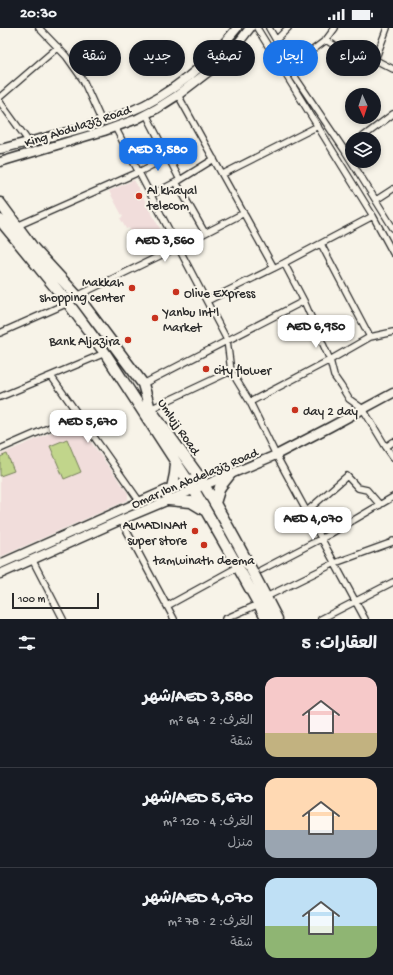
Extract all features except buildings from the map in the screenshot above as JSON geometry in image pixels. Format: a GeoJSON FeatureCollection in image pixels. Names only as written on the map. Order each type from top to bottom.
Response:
{"type":"FeatureCollection","features":[{"type":"Feature","properties":{"kind":"highway","name":"Umlujj Road"},"geometry":{"type":"LineString","coordinates":[[0,203],[34,249],[77,296],[143,384],[150,409],[198,475],[235,538],[262,600],[267,619]]}},
{"type":"Feature","properties":{"kind":"highway","name":"Umlujj Road"},"geometry":{"type":"LineString","coordinates":[[0,220],[68,303],[105,353],[188,480],[238,567],[277,619]]}},
{"type":"Feature","properties":{"kind":"highway"},"geometry":{"type":"LineString","coordinates":[[172,488],[176,463]]}},
{"type":"Feature","properties":{"kind":"highway"},"geometry":{"type":"LineString","coordinates":[[215,504],[220,487],[231,473]]}},
{"type":"Feature","properties":{"kind":"highway"},"geometry":{"type":"LineString","coordinates":[[168,500],[191,502],[206,511]]}},
{"type":"Feature","properties":{"kind":"main road","name":"King Abdulaziz Road"},"geometry":{"type":"LineString","coordinates":[[0,149],[102,122],[130,112],[144,105],[172,89],[193,73],[211,57],[237,28]]}},
{"type":"Feature","properties":{"kind":"main road","name":"King Abdulaziz Road"},"geometry":{"type":"LineString","coordinates":[[0,162],[104,131],[137,119],[178,95],[208,72],[233,50],[250,28]]}},
{"type":"Feature","properties":{"kind":"main road","name":"Omar Ibn Abdelaziz Road"},"geometry":{"type":"LineString","coordinates":[[0,574],[121,520],[276,455],[330,428],[393,393]]}},
{"type":"Feature","properties":{"kind":"main road","name":"Omar Ibn Abdelaziz Road"},"geometry":{"type":"LineString","coordinates":[[0,564],[198,475]]}},
{"type":"Feature","properties":{"kind":"street"},"geometry":{"type":"LineString","coordinates":[[39,28],[66,56],[83,80],[102,122]]}},
{"type":"Feature","properties":{"kind":"street"},"geometry":{"type":"LineString","coordinates":[[257,28],[373,216],[393,253]]}},
{"type":"Feature","properties":{"kind":"street"},"geometry":{"type":"LineString","coordinates":[[269,28],[276,40],[288,28]]}},
{"type":"Feature","properties":{"kind":"street"},"geometry":{"type":"LineString","coordinates":[[318,46],[326,40],[335,28]]}},
{"type":"Feature","properties":{"kind":"street"},"geometry":{"type":"LineString","coordinates":[[381,44],[387,28]]}},
{"type":"Feature","properties":{"kind":"street"},"geometry":{"type":"LineString","coordinates":[[0,97],[58,47]]}},
{"type":"Feature","properties":{"kind":"street"},"geometry":{"type":"LineString","coordinates":[[381,63],[393,69]]}},
{"type":"Feature","properties":{"kind":"street"},"geometry":{"type":"LineString","coordinates":[[294,76],[345,151]]}},
{"type":"Feature","properties":{"kind":"street"},"geometry":{"type":"LineString","coordinates":[[178,95],[274,268]]}},
{"type":"Feature","properties":{"kind":"street"},"geometry":{"type":"LineString","coordinates":[[0,102],[29,142]]}},
{"type":"Feature","properties":{"kind":"street"},"geometry":{"type":"LineString","coordinates":[[146,114],[205,233]]}},
{"type":"Feature","properties":{"kind":"street"},"geometry":{"type":"LineString","coordinates":[[369,132],[393,114]]}},
{"type":"Feature","properties":{"kind":"street"},"geometry":{"type":"LineString","coordinates":[[223,174],[318,126]]}},
{"type":"Feature","properties":{"kind":"street"},"geometry":{"type":"LineString","coordinates":[[115,127],[227,340],[231,371],[250,402],[276,455],[365,619]]}},
{"type":"Feature","properties":{"kind":"street"},"geometry":{"type":"LineString","coordinates":[[17,226],[139,172],[168,157]]}},
{"type":"Feature","properties":{"kind":"street"},"geometry":{"type":"LineString","coordinates":[[151,195],[178,181],[214,159]]}},
{"type":"Feature","properties":{"kind":"street"},"geometry":{"type":"LineString","coordinates":[[356,168],[393,228]]}},
{"type":"Feature","properties":{"kind":"street"},"geometry":{"type":"LineString","coordinates":[[376,200],[393,189]]}},
{"type":"Feature","properties":{"kind":"street"},"geometry":{"type":"LineString","coordinates":[[77,296],[244,213]]}},
{"type":"Feature","properties":{"kind":"street"},"geometry":{"type":"LineString","coordinates":[[207,301],[284,263],[373,216]]}},
{"type":"Feature","properties":{"kind":"street"},"geometry":{"type":"LineString","coordinates":[[321,244],[370,337]]}},
{"type":"Feature","properties":{"kind":"street"},"geometry":{"type":"LineString","coordinates":[[284,263],[304,301],[330,360],[334,376],[350,399],[363,409],[393,457]]}},
{"type":"Feature","properties":{"kind":"street"},"geometry":{"type":"LineString","coordinates":[[143,384],[304,301]]}},
{"type":"Feature","properties":{"kind":"street"},"geometry":{"type":"LineString","coordinates":[[0,334],[68,303]]}},
{"type":"Feature","properties":{"kind":"street"},"geometry":{"type":"LineString","coordinates":[[250,402],[370,337],[393,332]]}},
{"type":"Feature","properties":{"kind":"street"},"geometry":{"type":"LineString","coordinates":[[0,398],[105,353]]}},
{"type":"Feature","properties":{"kind":"street"},"geometry":{"type":"LineString","coordinates":[[150,409],[231,371]]}},
{"type":"Feature","properties":{"kind":"street"},"geometry":{"type":"LineString","coordinates":[[51,376],[140,502]]}},
{"type":"Feature","properties":{"kind":"street"},"geometry":{"type":"LineString","coordinates":[[0,449],[78,415]]}},
{"type":"Feature","properties":{"kind":"street"},"geometry":{"type":"LineString","coordinates":[[386,447],[393,442]]}},
{"type":"Feature","properties":{"kind":"street"},"geometry":{"type":"LineString","coordinates":[[306,511],[347,476],[358,488],[367,490],[380,504]]}},
{"type":"Feature","properties":{"kind":"street"},"geometry":{"type":"LineString","coordinates":[[261,570],[393,497]]}},
{"type":"Feature","properties":{"kind":"street"},"geometry":{"type":"LineString","coordinates":[[121,520],[174,619]]}},
{"type":"Feature","properties":{"kind":"street"},"geometry":{"type":"LineString","coordinates":[[225,619],[335,563],[393,541]]}},
{"type":"Feature","properties":{"kind":"street"},"geometry":{"type":"LineString","coordinates":[[32,559],[63,619]]}},
{"type":"Feature","properties":{"kind":"street"},"geometry":{"type":"LineString","coordinates":[[167,606],[238,567]]}},
{"type":"Feature","properties":{"kind":"street"},"geometry":{"type":"LineString","coordinates":[[321,619],[393,582]]}},
{"type":"Feature","properties":{"kind":"shaded area"},"geometry":{"type":"Polygon","coordinates":[[[134,180],[167,242],[143,254],[129,228],[126,229],[120,218],[123,217],[109,191],[134,180]]]}},
{"type":"Feature","properties":{"kind":"shaded area"},"geometry":{"type":"Polygon","coordinates":[[[73,423],[80,427],[128,493],[128,500],[0,557],[0,455],[73,423]]]}},
{"type":"Feature","properties":{"kind":"green space"},"geometry":{"type":"Polygon","coordinates":[[[67,439],[81,472],[64,479],[50,446],[67,439]]]}},
{"type":"Feature","properties":{"kind":"green space"},"geometry":{"type":"Polygon","coordinates":[[[7,454],[14,471],[0,476],[0,457],[7,454]]]}},
{"type":"Feature","properties":{"kind":"place","name":"Al khayal telecom"},"geometry":{"type":"Point","coordinates":[139,196]}},
{"type":"Feature","properties":{"kind":"place","name":"Makkah shopping center"},"geometry":{"type":"Point","coordinates":[132,288]}},
{"type":"Feature","properties":{"kind":"place","name":"Olive Express"},"geometry":{"type":"Point","coordinates":[176,292]}},
{"type":"Feature","properties":{"kind":"place","name":"Yanbu Int'l Market"},"geometry":{"type":"Point","coordinates":[155,318]}},
{"type":"Feature","properties":{"kind":"place","name":"Bank Aljazira"},"geometry":{"type":"Point","coordinates":[128,340]}},
{"type":"Feature","properties":{"kind":"place","name":"city flower"},"geometry":{"type":"Point","coordinates":[206,369]}},
{"type":"Feature","properties":{"kind":"place","name":"day 2 day"},"geometry":{"type":"Point","coordinates":[295,410]}},
{"type":"Feature","properties":{"kind":"place","name":"ALMADINAH super store"},"geometry":{"type":"Point","coordinates":[195,531]}},
{"type":"Feature","properties":{"kind":"place","name":"tamwinath deema"},"geometry":{"type":"Point","coordinates":[204,545]}}]}
